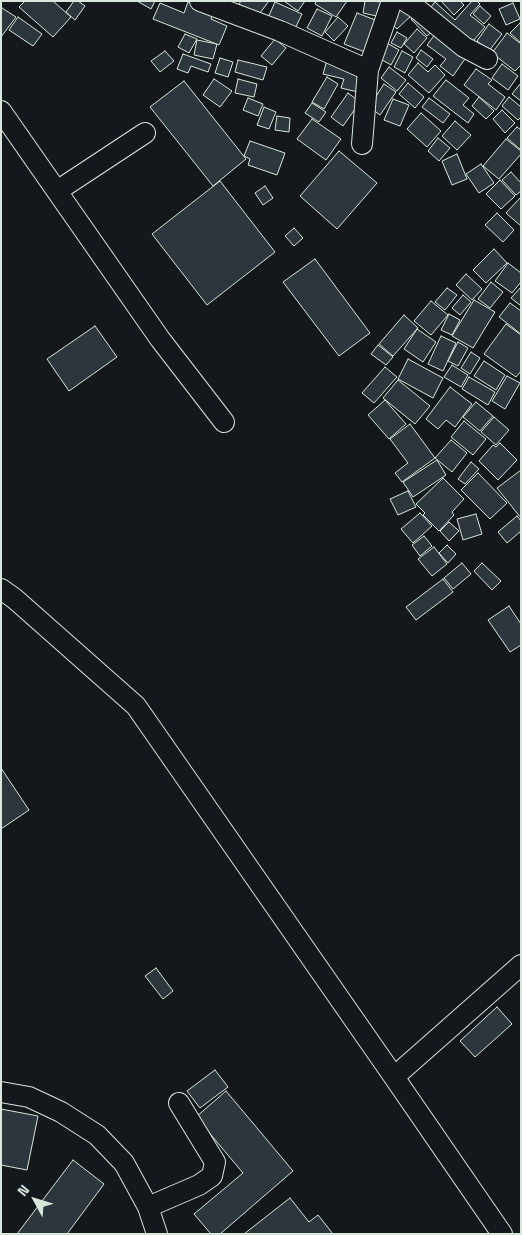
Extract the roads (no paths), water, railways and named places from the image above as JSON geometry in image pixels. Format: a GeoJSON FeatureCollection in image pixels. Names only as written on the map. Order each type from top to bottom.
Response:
{"type":"FeatureCollection","features":[{"type":"Feature","properties":{"kind":"street"},"geometry":{"type":"LineString","coordinates":[[200,1],[280,31],[368,70]]}},
{"type":"Feature","properties":{"kind":"street"},"geometry":{"type":"LineString","coordinates":[[362,144],[368,70],[392,1]]}},
{"type":"Feature","properties":{"kind":"street"},"geometry":{"type":"LineString","coordinates":[[405,1],[464,47],[487,59]]}},
{"type":"Feature","properties":{"kind":"street"},"geometry":{"type":"LineString","coordinates":[[1,110],[160,339],[224,422]]}},
{"type":"Feature","properties":{"kind":"street"},"geometry":{"type":"LineString","coordinates":[[57,190],[145,133]]}},
{"type":"Feature","properties":{"kind":"street"},"geometry":{"type":"LineString","coordinates":[[1,589],[15,599],[136,706],[502,1234]]}},
{"type":"Feature","properties":{"kind":"street"},"geometry":{"type":"LineString","coordinates":[[394,1077],[521,965]]}},
{"type":"Feature","properties":{"kind":"street"},"geometry":{"type":"LineString","coordinates":[[1,1092],[29,1097],[61,1112],[97,1135],[124,1163],[148,1207],[157,1234]]}},
{"type":"Feature","properties":{"kind":"street"},"geometry":{"type":"LineString","coordinates":[[148,1207],[199,1185],[212,1176],[215,1162],[178,1103]]}}]}
